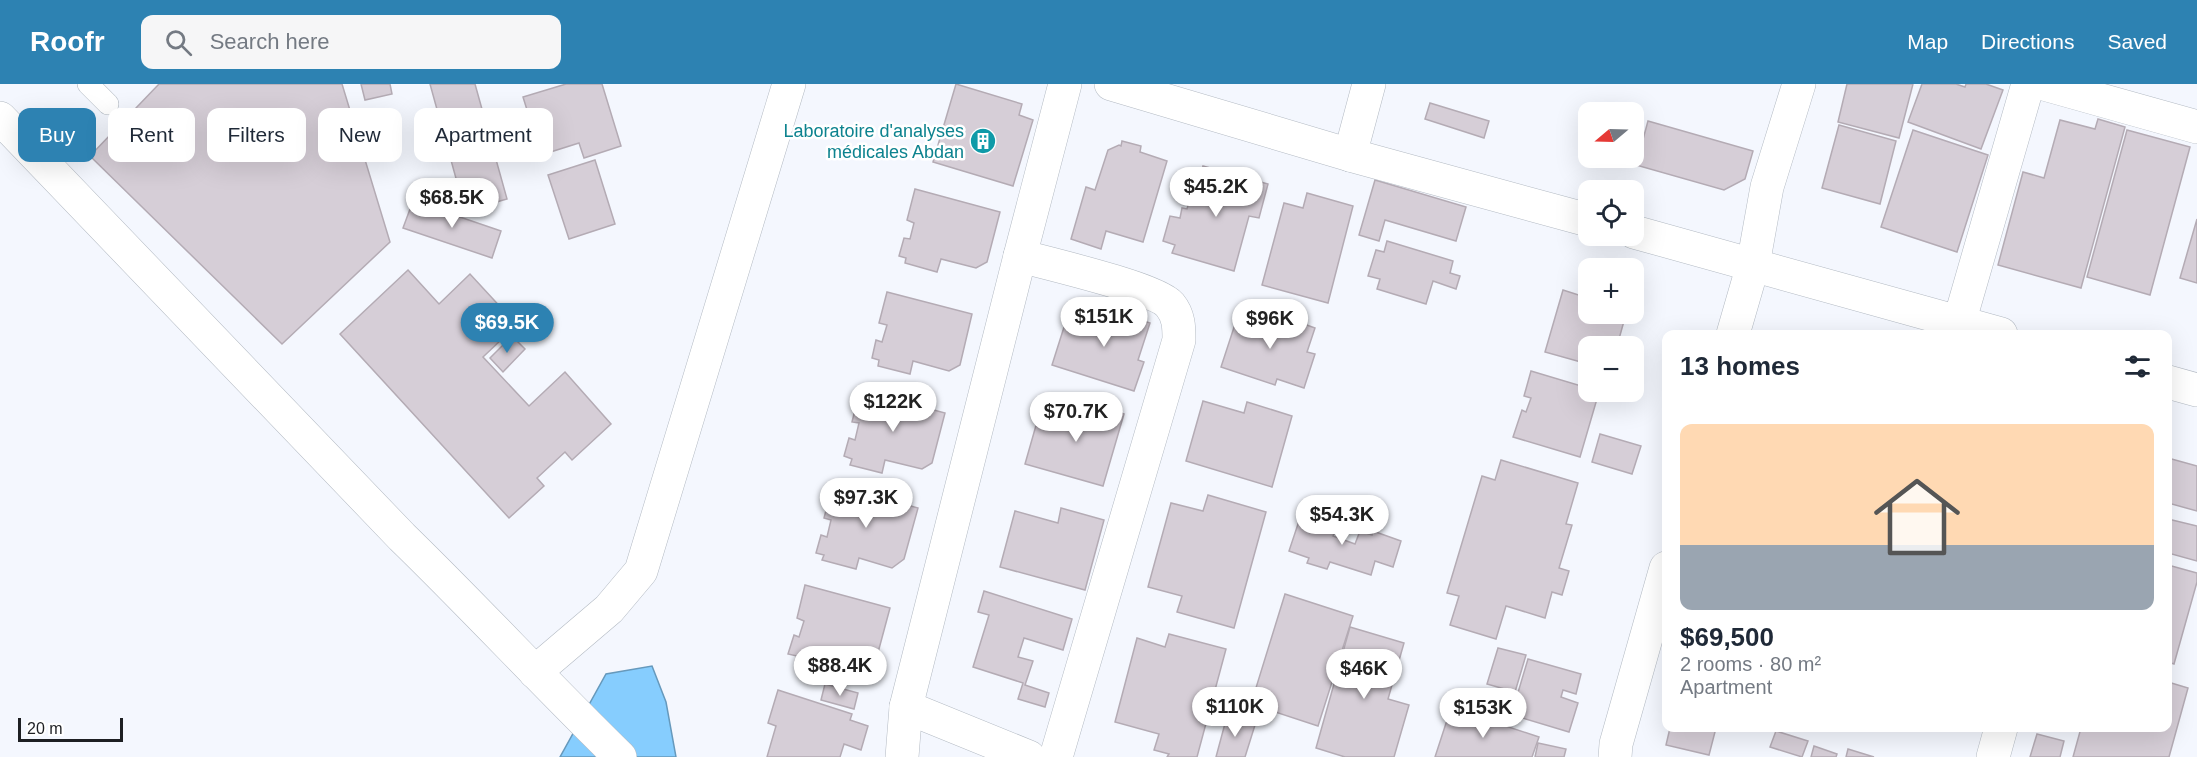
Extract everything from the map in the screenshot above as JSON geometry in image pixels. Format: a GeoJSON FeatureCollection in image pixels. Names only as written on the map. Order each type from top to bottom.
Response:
{"type":"FeatureCollection","features":[{"type":"Feature","properties":{"kind":"street"},"geometry":{"type":"LineString","coordinates":[[535,672],[609,609],[640,571],[789,84]]}},
{"type":"Feature","properties":{"kind":"street"},"geometry":{"type":"LineString","coordinates":[[902,757],[906,707],[1065,84]]}},
{"type":"Feature","properties":{"kind":"street"},"geometry":{"type":"LineString","coordinates":[[1111,84],[1350,155],[1578,217]]}},
{"type":"Feature","properties":{"kind":"street"},"geometry":{"type":"LineString","coordinates":[[1350,155],[1369,84]]}},
{"type":"Feature","properties":{"kind":"street"},"geometry":{"type":"LineString","coordinates":[[1734,330],[1753,265],[1767,187],[1799,84]]}},
{"type":"Feature","properties":{"kind":"street"},"geometry":{"type":"LineString","coordinates":[[1959,323],[2028,84]]}},
{"type":"Feature","properties":{"kind":"street"},"geometry":{"type":"LineString","coordinates":[[2044,84],[2197,127]]}},
{"type":"Feature","properties":{"kind":"street"},"geometry":{"type":"LineString","coordinates":[[0,118],[402,537],[620,757]]}},
{"type":"Feature","properties":{"kind":"street"},"geometry":{"type":"LineString","coordinates":[[1644,235],[1986,330]]}},
{"type":"Feature","properties":{"kind":"street"},"geometry":{"type":"LineString","coordinates":[[1020,256],[1149,292],[1169,303],[1179,318],[1179,340],[1056,757]]}},
{"type":"Feature","properties":{"kind":"street"},"geometry":{"type":"LineString","coordinates":[[2172,383],[2197,390]]}},
{"type":"Feature","properties":{"kind":"street"},"geometry":{"type":"LineString","coordinates":[[1615,757],[1616,744],[1662,582]]}},
{"type":"Feature","properties":{"kind":"street"},"geometry":{"type":"LineString","coordinates":[[906,707],[1029,757]]}},
{"type":"Feature","properties":{"kind":"street"},"geometry":{"type":"LineString","coordinates":[[1993,757],[2000,732]]}},
{"type":"Feature","properties":{"kind":"lane"},"geometry":{"type":"LineString","coordinates":[[88,84],[108,104]]}},
{"type":"Feature","properties":{"kind":"water"},"geometry":{"type":"Polygon","coordinates":[[[652,666],[666,702],[676,757],[560,757],[606,674],[652,666]]]}},
{"type":"Feature","properties":{"kind":"building"},"geometry":{"type":"Polygon","coordinates":[[[159,84],[342,84],[349,108],[318,108],[318,162],[366,162],[390,242],[282,344],[96,162],[96,150],[108,137],[108,162],[195,162],[195,108],[136,108],[159,84]]]}},
{"type":"Feature","properties":{"kind":"building"},"geometry":{"type":"Polygon","coordinates":[[[361,84],[390,84],[392,94],[365,100],[361,84]]]}},
{"type":"Feature","properties":{"kind":"building"},"geometry":{"type":"Polygon","coordinates":[[[430,84],[475,84],[482,108],[437,108],[430,84]]]}},
{"type":"Feature","properties":{"kind":"building"},"geometry":{"type":"Polygon","coordinates":[[[566,84],[602,84],[621,146],[584,158],[579,143],[553,151],[553,108],[526,108],[523,97],[566,84]]]}},
{"type":"Feature","properties":{"kind":"building","name":"Laboratoire d'analyses médicales Abdan"},"geometry":{"type":"Polygon","coordinates":[[[956,84],[1022,104],[1019,115],[1033,120],[1013,186],[933,162],[956,84]]]}},
{"type":"Feature","properties":{"kind":"building"},"geometry":{"type":"Polygon","coordinates":[[[1847,84],[1913,84],[1899,138],[1838,122],[1847,84]]]}},
{"type":"Feature","properties":{"kind":"building"},"geometry":{"type":"Polygon","coordinates":[[[1922,84],[1956,84],[1965,87],[1966,84],[1986,84],[2003,90],[1981,149],[1908,122],[1922,84]]]}},
{"type":"Feature","properties":{"kind":"building"},"geometry":{"type":"Polygon","coordinates":[[[1430,103],[1489,121],[1484,138],[1425,119],[1430,103]]]}},
{"type":"Feature","properties":{"kind":"building"},"geometry":{"type":"Polygon","coordinates":[[[2098,119],[2125,127],[2081,288],[1998,265],[2023,172],[2044,178],[2060,120],[2095,129],[2098,119]]]}},
{"type":"Feature","properties":{"kind":"building"},"geometry":{"type":"Polygon","coordinates":[[[1648,121],[1753,151],[1745,179],[1724,190],[1644,167],[1644,136],[1648,121]]]}},
{"type":"Feature","properties":{"kind":"building"},"geometry":{"type":"Polygon","coordinates":[[[1839,125],[1896,141],[1880,204],[1822,188],[1839,125]]]}},
{"type":"Feature","properties":{"kind":"building"},"geometry":{"type":"Polygon","coordinates":[[[1913,130],[1988,155],[1957,252],[1881,227],[1913,130]]]}},
{"type":"Feature","properties":{"kind":"building"},"geometry":{"type":"Polygon","coordinates":[[[2127,130],[2190,147],[2150,295],[2087,277],[2127,130]]]}},
{"type":"Feature","properties":{"kind":"building"},"geometry":{"type":"Polygon","coordinates":[[[1122,141],[1141,146],[1140,152],[1167,161],[1143,242],[1106,231],[1101,249],[1071,239],[1086,187],[1095,190],[1108,150],[1121,146],[1122,141]]]}},
{"type":"Feature","properties":{"kind":"building"},"geometry":{"type":"Polygon","coordinates":[[[595,160],[615,224],[569,239],[548,175],[595,160]]]}},
{"type":"Feature","properties":{"kind":"building"},"geometry":{"type":"Polygon","coordinates":[[[451,162],[497,162],[507,199],[465,211],[451,162]]]}},
{"type":"Feature","properties":{"kind":"building"},"geometry":{"type":"Polygon","coordinates":[[[1203,166],[1268,184],[1259,218],[1249,216],[1234,271],[1172,253],[1175,245],[1163,241],[1170,216],[1180,218],[1182,208],[1187,209],[1193,188],[1197,189],[1203,166]]]}},
{"type":"Feature","properties":{"kind":"building"},"geometry":{"type":"Polygon","coordinates":[[[1375,180],[1466,207],[1456,241],[1385,220],[1379,241],[1359,235],[1375,180]]]}},
{"type":"Feature","properties":{"kind":"building"},"geometry":{"type":"Polygon","coordinates":[[[915,189],[1000,212],[987,262],[976,268],[941,259],[937,272],[905,263],[906,258],[899,256],[904,238],[910,239],[914,223],[907,220],[915,189]]]}},
{"type":"Feature","properties":{"kind":"building"},"geometry":{"type":"Polygon","coordinates":[[[1307,193],[1353,206],[1328,303],[1262,285],[1284,203],[1303,208],[1307,193]]]}},
{"type":"Feature","properties":{"kind":"building"},"geometry":{"type":"Polygon","coordinates":[[[413,201],[501,231],[492,258],[403,228],[413,201]]]}},
{"type":"Feature","properties":{"kind":"building"},"geometry":{"type":"Polygon","coordinates":[[[2197,219],[2197,283],[2180,278],[2197,219]]]}},
{"type":"Feature","properties":{"kind":"building"},"geometry":{"type":"Polygon","coordinates":[[[1387,241],[1453,261],[1450,273],[1460,276],[1456,289],[1433,281],[1426,304],[1377,289],[1380,279],[1368,276],[1376,250],[1384,252],[1387,241]]]}},
{"type":"Feature","properties":{"kind":"building"},"geometry":{"type":"Polygon","coordinates":[[[408,270],[439,304],[470,274],[517,325],[483,357],[529,406],[565,372],[611,424],[572,460],[565,452],[537,478],[544,486],[509,518],[340,334],[408,270]]]}},
{"type":"Feature","properties":{"kind":"building"},"geometry":{"type":"Polygon","coordinates":[[[1563,290],[1578,295],[1578,324],[1623,324],[1620,336],[1578,336],[1578,361],[1545,352],[1563,290]]]}},
{"type":"Feature","properties":{"kind":"building"},"geometry":{"type":"Polygon","coordinates":[[[887,292],[972,314],[960,365],[949,371],[913,361],[910,374],[878,366],[879,360],[872,358],[876,340],[882,342],[887,325],[879,323],[887,292]]]}},
{"type":"Feature","properties":{"kind":"building"},"geometry":{"type":"Polygon","coordinates":[[[1108,310],[1150,323],[1138,360],[1144,362],[1134,391],[1052,365],[1065,324],[1069,325],[1073,314],[1086,319],[1088,311],[1106,317],[1108,310]]]}},
{"type":"Feature","properties":{"kind":"building"},"geometry":{"type":"Polygon","coordinates":[[[1239,312],[1273,324],[1276,314],[1315,328],[1307,352],[1315,354],[1304,388],[1277,379],[1275,385],[1221,367],[1239,312]]]}},
{"type":"Feature","properties":{"kind":"building"},"geometry":{"type":"Polygon","coordinates":[[[512,336],[525,349],[503,372],[490,358],[512,336]]]}},
{"type":"Feature","properties":{"kind":"building"},"geometry":{"type":"Polygon","coordinates":[[[1531,371],[1578,385],[1578,402],[1596,402],[1580,457],[1513,437],[1522,410],[1526,412],[1531,398],[1524,396],[1531,371]]]}},
{"type":"Feature","properties":{"kind":"building"},"geometry":{"type":"Polygon","coordinates":[[[860,390],[945,413],[932,463],[922,469],[885,460],[882,473],[850,465],[852,459],[844,456],[849,438],[855,440],[859,423],[852,422],[860,390]]]}},
{"type":"Feature","properties":{"kind":"building"},"geometry":{"type":"Polygon","coordinates":[[[1203,401],[1244,413],[1247,402],[1292,416],[1272,487],[1186,461],[1203,401]]]}},
{"type":"Feature","properties":{"kind":"building"},"geometry":{"type":"Polygon","coordinates":[[[1062,405],[1095,414],[1097,405],[1124,414],[1103,486],[1025,464],[1041,408],[1060,413],[1062,405]]]}},
{"type":"Feature","properties":{"kind":"building"},"geometry":{"type":"Polygon","coordinates":[[[1600,434],[1641,446],[1632,474],[1592,462],[1600,434]]]}},
{"type":"Feature","properties":{"kind":"building"},"geometry":{"type":"Polygon","coordinates":[[[2172,459],[2197,466],[2197,511],[2172,504],[2172,459]]]}},
{"type":"Feature","properties":{"kind":"building"},"geometry":{"type":"Polygon","coordinates":[[[1501,460],[1578,483],[1566,524],[1572,525],[1559,568],[1569,571],[1562,595],[1552,592],[1545,618],[1506,606],[1496,639],[1450,625],[1459,596],[1447,593],[1482,476],[1495,480],[1501,460]]]}},
{"type":"Feature","properties":{"kind":"building"},"geometry":{"type":"Polygon","coordinates":[[[833,484],[918,508],[904,559],[892,568],[859,558],[856,569],[822,560],[824,555],[816,553],[821,535],[827,537],[831,520],[824,518],[833,484]]]}},
{"type":"Feature","properties":{"kind":"building"},"geometry":{"type":"Polygon","coordinates":[[[1208,495],[1266,512],[1234,628],[1177,612],[1182,596],[1148,587],[1171,503],[1203,511],[1208,495]]]}},
{"type":"Feature","properties":{"kind":"building"},"geometry":{"type":"Polygon","coordinates":[[[1061,508],[1104,520],[1085,590],[1000,567],[1015,511],[1058,523],[1061,508]]]}},
{"type":"Feature","properties":{"kind":"building"},"geometry":{"type":"Polygon","coordinates":[[[1302,512],[1338,524],[1333,536],[1355,544],[1360,531],[1372,535],[1373,531],[1401,541],[1393,567],[1375,561],[1371,575],[1330,562],[1327,569],[1307,563],[1309,558],[1289,551],[1302,512]]]}},
{"type":"Feature","properties":{"kind":"building"},"geometry":{"type":"Polygon","coordinates":[[[2172,520],[2197,526],[2197,561],[2172,554],[2172,520]]]}},
{"type":"Feature","properties":{"kind":"building"},"geometry":{"type":"Polygon","coordinates":[[[2172,566],[2197,573],[2197,582],[2174,664],[2172,663],[2172,566]]]}},
{"type":"Feature","properties":{"kind":"building"},"geometry":{"type":"Polygon","coordinates":[[[805,585],[890,608],[876,660],[865,668],[831,659],[828,670],[795,661],[797,656],[788,654],[794,635],[799,637],[804,621],[797,618],[805,585]]]}},
{"type":"Feature","properties":{"kind":"building"},"geometry":{"type":"Polygon","coordinates":[[[984,591],[1072,619],[1063,650],[1024,638],[1018,657],[1033,661],[1025,685],[1049,693],[1045,707],[1018,699],[1023,683],[973,667],[989,615],[978,612],[984,591]]]}},
{"type":"Feature","properties":{"kind":"building"},"geometry":{"type":"Polygon","coordinates":[[[1285,594],[1353,616],[1318,726],[1251,704],[1285,594]]]}},
{"type":"Feature","properties":{"kind":"building"},"geometry":{"type":"Polygon","coordinates":[[[1350,627],[1404,643],[1388,699],[1409,705],[1394,757],[1345,757],[1316,748],[1350,627]]]}},
{"type":"Feature","properties":{"kind":"building"},"geometry":{"type":"Polygon","coordinates":[[[1169,634],[1226,649],[1197,757],[1167,757],[1169,754],[1154,750],[1159,734],[1115,722],[1137,638],[1165,647],[1169,634]]]}},
{"type":"Feature","properties":{"kind":"building"},"geometry":{"type":"Polygon","coordinates":[[[1498,648],[1526,655],[1515,692],[1487,684],[1498,648]]]}},
{"type":"Feature","properties":{"kind":"building"},"geometry":{"type":"Polygon","coordinates":[[[1528,659],[1581,674],[1576,694],[1563,690],[1561,697],[1578,703],[1569,732],[1496,710],[1499,702],[1514,706],[1528,659]]]}},
{"type":"Feature","properties":{"kind":"building"},"geometry":{"type":"Polygon","coordinates":[[[2172,683],[2188,688],[2169,757],[2073,757],[2080,732],[2172,732],[2172,683]]]}},
{"type":"Feature","properties":{"kind":"building"},"geometry":{"type":"Polygon","coordinates":[[[825,684],[858,693],[854,709],[821,700],[825,684]]]}},
{"type":"Feature","properties":{"kind":"building"},"geometry":{"type":"Polygon","coordinates":[[[778,690],[852,714],[850,720],[868,726],[861,750],[844,744],[840,757],[767,757],[776,726],[768,723],[778,690]]]}},
{"type":"Feature","properties":{"kind":"building"},"geometry":{"type":"Polygon","coordinates":[[[1451,708],[1539,737],[1532,757],[1435,757],[1451,708]]]}},
{"type":"Feature","properties":{"kind":"building"},"geometry":{"type":"Polygon","coordinates":[[[1227,716],[1255,725],[1245,757],[1216,757],[1227,716]]]}},
{"type":"Feature","properties":{"kind":"building"},"geometry":{"type":"Polygon","coordinates":[[[1669,732],[1715,732],[1709,755],[1666,745],[1669,732]]]}},
{"type":"Feature","properties":{"kind":"building"},"geometry":{"type":"Polygon","coordinates":[[[1776,732],[1808,741],[1802,757],[1770,747],[1776,732]]]}},
{"type":"Feature","properties":{"kind":"building"},"geometry":{"type":"Polygon","coordinates":[[[2037,734],[2064,741],[2060,757],[2030,757],[2037,734]]]}},
{"type":"Feature","properties":{"kind":"building"},"geometry":{"type":"Polygon","coordinates":[[[1538,743],[1566,749],[1564,757],[1535,757],[1538,743]]]}},
{"type":"Feature","properties":{"kind":"building"},"geometry":{"type":"Polygon","coordinates":[[[1814,746],[1837,754],[1836,757],[1811,757],[1814,746]]]}},
{"type":"Feature","properties":{"kind":"building"},"geometry":{"type":"Polygon","coordinates":[[[1848,749],[1874,757],[1846,757],[1848,749]]]}},
{"type":"Feature","properties":{"kind":"place","name":"Laboratoire d'analyses médicales Abdan"},"geometry":{"type":"Point","coordinates":[983,141]}}]}
